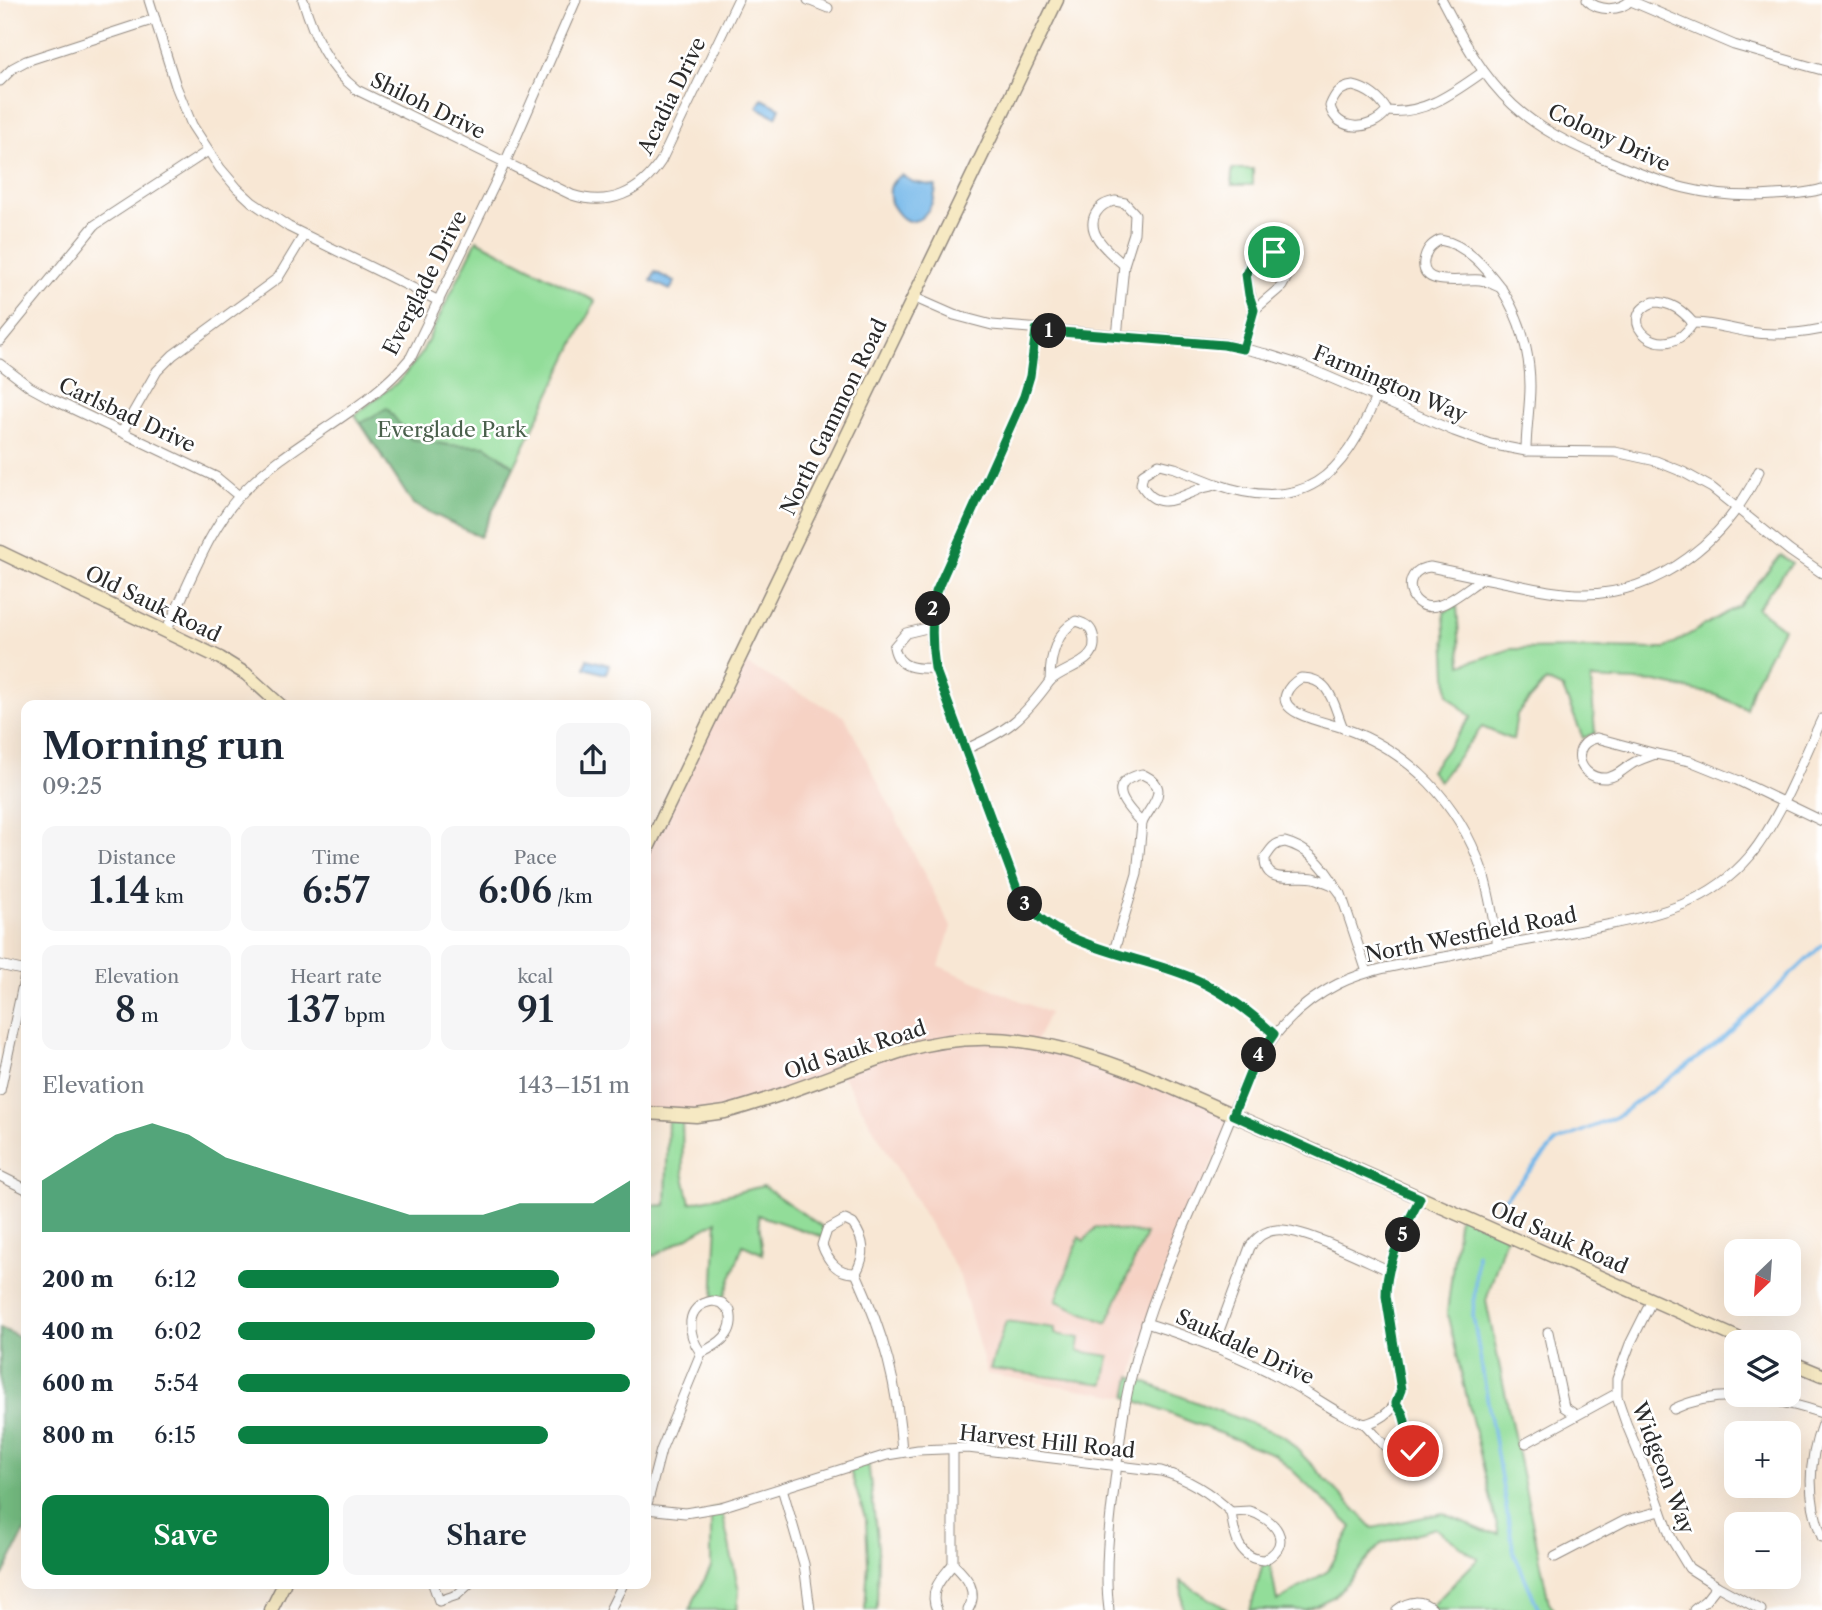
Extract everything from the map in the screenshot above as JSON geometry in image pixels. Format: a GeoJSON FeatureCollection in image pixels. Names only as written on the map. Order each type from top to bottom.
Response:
{"type":"FeatureCollection","features":[{"type":"Feature","properties":{"kind":"street"},"geometry":{"type":"LineString","coordinates":[[149,0],[186,110],[220,168],[252,202],[278,221],[304,235],[439,300]]}},
{"type":"Feature","properties":{"kind":"street","name":"Shiloh Drive"},"geometry":{"type":"LineString","coordinates":[[303,0],[319,44],[336,72],[345,81],[360,92],[505,163]]}},
{"type":"Feature","properties":{"kind":"street","name":"Everglade Drive"},"geometry":{"type":"LineString","coordinates":[[166,631],[224,514],[239,496],[391,379],[411,357],[505,163],[576,0]]}},
{"type":"Feature","properties":{"kind":"street","name":"Acadia Drive"},"geometry":{"type":"LineString","coordinates":[[505,163],[583,198],[613,198],[641,186],[660,161],[738,0]]}},
{"type":"Feature","properties":{"kind":"street"},"geometry":{"type":"LineString","coordinates":[[808,0],[828,8]]}},
{"type":"Feature","properties":{"kind":"street","name":"North Gammon Road"},"geometry":{"type":"LineString","coordinates":[[651,842],[1056,0]]}},
{"type":"Feature","properties":{"kind":"street","name":"Colony Drive"},"geometry":{"type":"LineString","coordinates":[[1442,0],[1483,72],[1512,104],[1552,135],[1648,178],[1689,190],[1730,196],[1779,195],[1822,189]]}},
{"type":"Feature","properties":{"kind":"street"},"geometry":{"type":"LineString","coordinates":[[1587,0],[1600,8],[1611,9],[1631,1],[1734,46],[1822,70]]}},
{"type":"Feature","properties":{"kind":"street"},"geometry":{"type":"LineString","coordinates":[[0,81],[13,68],[26,61],[155,19]]}},
{"type":"Feature","properties":{"kind":"street"},"geometry":{"type":"LineString","coordinates":[[1387,111],[1382,103],[1368,92],[1353,86],[1338,91],[1330,106],[1336,120],[1356,127],[1375,121],[1387,111],[1401,111],[1436,103],[1483,72]]}},
{"type":"Feature","properties":{"kind":"street"},"geometry":{"type":"LineString","coordinates":[[0,341],[95,225],[208,151]]}},
{"type":"Feature","properties":{"kind":"street"},"geometry":{"type":"LineString","coordinates":[[1117,337],[1124,265],[1135,214],[1125,203],[1115,201],[1102,205],[1093,224],[1100,243],[1124,265]]}},
{"type":"Feature","properties":{"kind":"street"},"geometry":{"type":"LineString","coordinates":[[122,432],[158,371],[173,355],[278,278],[304,235]]}},
{"type":"Feature","properties":{"kind":"street"},"geometry":{"type":"LineString","coordinates":[[1501,288],[1477,279],[1450,282],[1432,276],[1423,266],[1427,250],[1431,244],[1440,240],[1455,244],[1482,265],[1501,288],[1519,321],[1528,356],[1530,386],[1526,451]]}},
{"type":"Feature","properties":{"kind":"street"},"geometry":{"type":"LineString","coordinates":[[1243,349],[1254,310],[1246,281],[1248,268],[1261,253],[1274,252],[1284,259],[1288,275],[1282,286],[1254,310]]}},
{"type":"Feature","properties":{"kind":"street","name":"Farmington Way"},"geometry":{"type":"LineString","coordinates":[[913,297],[971,321],[1036,330],[1224,345],[1243,349],[1301,365],[1478,440],[1526,451],[1615,452],[1656,461],[1698,479],[1822,573]]}},
{"type":"Feature","properties":{"kind":"street"},"geometry":{"type":"LineString","coordinates":[[1693,323],[1689,330],[1678,338],[1662,343],[1644,335],[1637,324],[1637,317],[1648,304],[1664,302],[1685,314],[1693,323],[1706,323],[1751,333],[1793,335],[1822,329]]}},
{"type":"Feature","properties":{"kind":"street"},"geometry":{"type":"LineString","coordinates":[[1036,330],[1030,376],[1024,396],[936,592],[931,627],[935,668],[1019,894],[1036,918],[1079,942],[1193,978],[1237,1003],[1274,1034]]}},
{"type":"Feature","properties":{"kind":"street","name":"Carlsbad Drive"},"geometry":{"type":"LineString","coordinates":[[0,364],[30,387],[216,477],[239,496]]}},
{"type":"Feature","properties":{"kind":"street"},"geometry":{"type":"LineString","coordinates":[[1216,484],[1167,502],[1146,493],[1141,484],[1143,474],[1159,464],[1175,468],[1241,493],[1265,496],[1307,488],[1324,477],[1346,454],[1376,397]]}},
{"type":"Feature","properties":{"kind":"street"},"geometry":{"type":"LineString","coordinates":[[1483,578],[1442,605],[1433,607],[1418,603],[1410,588],[1414,573],[1422,568],[1443,569],[1539,590],[1581,594],[1626,589],[1663,575],[1687,560],[1737,508],[1759,471]]}},
{"type":"Feature","properties":{"kind":"street","name":"Old Sauk Road"},"geometry":{"type":"LineString","coordinates":[[0,551],[220,658],[246,674],[275,700]]}},
{"type":"Feature","properties":{"kind":"street"},"geometry":{"type":"LineString","coordinates":[[966,749],[1010,727],[1025,713],[1050,681],[1086,660],[1091,653],[1094,637],[1086,624],[1076,621],[1063,630],[1055,649],[1050,681]]}},
{"type":"Feature","properties":{"kind":"street"},"geometry":{"type":"LineString","coordinates":[[931,627],[906,633],[894,647],[900,662],[909,667],[935,668]]}},
{"type":"Feature","properties":{"kind":"street"},"geometry":{"type":"LineString","coordinates":[[1343,728],[1329,691],[1323,684],[1312,678],[1301,678],[1293,682],[1285,699],[1287,706],[1304,716],[1343,728],[1394,752],[1417,770],[1446,801],[1471,842],[1483,873],[1498,945]]}},
{"type":"Feature","properties":{"kind":"street","name":"North Westfield Road"},"geometry":{"type":"LineString","coordinates":[[1109,1610],[1110,1526],[1130,1377],[1158,1285],[1254,1063],[1274,1034],[1296,1011],[1318,995],[1367,972],[1649,917],[1698,898],[1737,870],[1751,855],[1783,802],[1822,719]]}},
{"type":"Feature","properties":{"kind":"street"},"geometry":{"type":"LineString","coordinates":[[1656,754],[1608,778],[1586,772],[1580,763],[1579,755],[1586,743],[1597,738],[1690,761],[1822,821]]}},
{"type":"Feature","properties":{"kind":"street"},"geometry":{"type":"LineString","coordinates":[[1114,951],[1137,874],[1142,822],[1155,803],[1158,788],[1155,781],[1142,774],[1125,783],[1121,792],[1122,801],[1142,822]]}},
{"type":"Feature","properties":{"kind":"street"},"geometry":{"type":"LineString","coordinates":[[1335,886],[1314,878],[1275,877],[1268,872],[1265,858],[1278,843],[1291,844],[1318,861],[1341,894],[1367,972]]}},
{"type":"Feature","properties":{"kind":"street"},"geometry":{"type":"LineString","coordinates":[[0,965],[21,970]]}},
{"type":"Feature","properties":{"kind":"street"},"geometry":{"type":"LineString","coordinates":[[0,1091],[21,994]]}},
{"type":"Feature","properties":{"kind":"street","name":"Old Sauk Road"},"geometry":{"type":"LineString","coordinates":[[651,1113],[696,1116],[725,1112],[902,1051],[954,1040],[990,1038],[1036,1042],[1091,1056],[1233,1115],[1249,1116],[1355,1169],[1724,1332]]}},
{"type":"Feature","properties":{"kind":"street"},"geometry":{"type":"LineString","coordinates":[[0,1176],[21,1186]]}},
{"type":"Feature","properties":{"kind":"street"},"geometry":{"type":"LineString","coordinates":[[1396,1403],[1411,1437],[1413,1451],[1410,1459],[1406,1461],[1395,1457],[1366,1424],[1385,1416],[1396,1403],[1401,1390],[1386,1296],[1388,1270],[1420,1198]]}},
{"type":"Feature","properties":{"kind":"street"},"geometry":{"type":"LineString","coordinates":[[856,1273],[834,1267],[822,1245],[827,1230],[845,1220],[853,1224],[863,1244],[864,1252],[856,1273],[886,1348],[901,1427],[902,1452]]}},
{"type":"Feature","properties":{"kind":"street"},"geometry":{"type":"LineString","coordinates":[[1213,1347],[1250,1247],[1255,1239],[1266,1232],[1278,1229],[1301,1234],[1388,1270]]}},
{"type":"Feature","properties":{"kind":"street","name":"Widgeon Way"},"geometry":{"type":"LineString","coordinates":[[1652,1300],[1620,1371],[1616,1394],[1626,1423],[1677,1550],[1689,1568],[1761,1610]]}},
{"type":"Feature","properties":{"kind":"street"},"geometry":{"type":"LineString","coordinates":[[651,1489],[661,1450],[701,1353],[718,1345],[730,1328],[730,1311],[722,1303],[705,1302],[697,1308],[692,1317],[689,1326],[691,1334],[701,1353]]}},
{"type":"Feature","properties":{"kind":"street","name":"Saukdale Drive"},"geometry":{"type":"LineString","coordinates":[[1146,1323],[1213,1347],[1290,1382],[1352,1420],[1366,1424]]}},
{"type":"Feature","properties":{"kind":"street"},"geometry":{"type":"LineString","coordinates":[[1548,1332],[1564,1407],[1576,1415]]}},
{"type":"Feature","properties":{"kind":"street"},"geometry":{"type":"LineString","coordinates":[[1801,1367],[1822,1376]]}},
{"type":"Feature","properties":{"kind":"street"},"geometry":{"type":"LineString","coordinates":[[1526,1443],[1616,1394]]}},
{"type":"Feature","properties":{"kind":"street"},"geometry":{"type":"LineString","coordinates":[[1674,1409],[1695,1400],[1717,1397],[1786,1402],[1822,1413]]}},
{"type":"Feature","properties":{"kind":"street"},"geometry":{"type":"LineString","coordinates":[[1822,1424],[1812,1456],[1810,1479],[1812,1509],[1822,1537]]}},
{"type":"Feature","properties":{"kind":"street"},"geometry":{"type":"LineString","coordinates":[[937,1610],[933,1594],[953,1564],[953,1449]]}},
{"type":"Feature","properties":{"kind":"street","name":"Harvest Hill Road"},"geometry":{"type":"LineString","coordinates":[[651,1509],[666,1513],[702,1511],[902,1452],[953,1449],[1002,1451],[1117,1468],[1161,1471],[1177,1475],[1201,1487],[1231,1513]]}},
{"type":"Feature","properties":{"kind":"street"},"geometry":{"type":"LineString","coordinates":[[782,1488],[804,1564],[810,1610]]}},
{"type":"Feature","properties":{"kind":"street"},"geometry":{"type":"LineString","coordinates":[[1249,1511],[1266,1518],[1280,1534],[1277,1549],[1264,1560],[1247,1556],[1237,1544],[1231,1513],[1249,1511]]}},
{"type":"Feature","properties":{"kind":"street"},"geometry":{"type":"LineString","coordinates":[[1555,1557],[1626,1520],[1661,1511]]}},
{"type":"Feature","properties":{"kind":"street"},"geometry":{"type":"LineString","coordinates":[[953,1564],[970,1582],[973,1599],[968,1610]]}},
{"type":"Feature","properties":{"kind":"street"},"geometry":{"type":"LineString","coordinates":[[1694,1610],[1717,1586]]}},
{"type":"Feature","properties":{"kind":"street"},"geometry":{"type":"LineString","coordinates":[[275,1609],[282,1589]]}},
{"type":"Feature","properties":{"kind":"street"},"geometry":{"type":"LineString","coordinates":[[437,1606],[463,1589]]}},
{"type":"Feature","properties":{"kind":"street"},"geometry":{"type":"LineString","coordinates":[[610,1610],[620,1589]]}},
{"type":"Feature","properties":{"kind":"street"},"geometry":{"type":"LineString","coordinates":[[1397,1610],[1409,1602],[1418,1601],[1433,1610]]}},
{"type":"Feature","properties":{"kind":"shaded area"},"geometry":{"type":"Polygon","coordinates":[[[738,660],[845,717],[951,927],[939,966],[1049,1013],[1036,1041],[1233,1115],[1159,1285],[1127,1397],[987,1374],[959,1274],[841,1073],[745,1107],[651,1113],[651,842],[738,660]]]}},
{"type":"Feature","properties":{"kind":"green space"},"geometry":{"type":"Polygon","coordinates":[[[1232,169],[1253,169],[1253,185],[1232,185],[1232,169]]]}},
{"type":"Feature","properties":{"kind":"green space","name":"Everglade Park"},"geometry":{"type":"Polygon","coordinates":[[[477,240],[595,301],[480,537],[413,504],[355,415],[399,381],[420,356],[477,240]]]}},
{"type":"Feature","properties":{"kind":"green space"},"geometry":{"type":"Polygon","coordinates":[[[387,408],[411,439],[449,445],[486,446],[514,466],[480,537],[413,504],[361,423],[387,408]]]}},
{"type":"Feature","properties":{"kind":"green space"},"geometry":{"type":"Polygon","coordinates":[[[1781,555],[1792,563],[1757,608],[1783,628],[1753,686],[1746,709],[1716,695],[1656,682],[1591,679],[1595,733],[1583,738],[1563,689],[1546,681],[1517,714],[1513,740],[1482,727],[1439,781],[1430,771],[1471,717],[1448,695],[1444,612],[1457,606],[1461,665],[1511,649],[1664,649],[1739,605],[1781,555]]]}},
{"type":"Feature","properties":{"kind":"green space"},"geometry":{"type":"Polygon","coordinates":[[[668,1116],[682,1116],[683,1172],[690,1203],[763,1186],[827,1230],[823,1237],[758,1215],[763,1254],[743,1245],[722,1303],[713,1301],[717,1221],[654,1256],[651,1253],[651,1206],[666,1205],[668,1116]]]}},
{"type":"Feature","properties":{"kind":"green space"},"geometry":{"type":"Polygon","coordinates":[[[1459,1215],[1506,1236],[1486,1301],[1549,1603],[1554,1610],[1433,1610],[1431,1607],[1478,1559],[1435,1528],[1381,1544],[1335,1596],[1306,1610],[1250,1610],[1264,1560],[1269,1557],[1277,1601],[1328,1571],[1352,1527],[1276,1455],[1127,1397],[1131,1377],[1284,1436],[1373,1528],[1443,1513],[1484,1531],[1499,1534],[1447,1313],[1459,1215]]]}},
{"type":"Feature","properties":{"kind":"green space"},"geometry":{"type":"Polygon","coordinates":[[[1096,1227],[1146,1234],[1107,1323],[1056,1301],[1079,1237],[1084,1241],[1096,1227]]]}},
{"type":"Feature","properties":{"kind":"green space"},"geometry":{"type":"Polygon","coordinates":[[[1006,1321],[1055,1328],[1055,1334],[1080,1338],[1078,1351],[1109,1356],[1104,1384],[990,1369],[1006,1321]]]}},
{"type":"Feature","properties":{"kind":"green space"},"geometry":{"type":"Polygon","coordinates":[[[0,1328],[21,1338],[21,1539],[0,1581],[0,1328]]]}},
{"type":"Feature","properties":{"kind":"green space"},"geometry":{"type":"Polygon","coordinates":[[[868,1461],[878,1547],[877,1610],[865,1610],[868,1563],[866,1521],[849,1467],[868,1461]]]}},
{"type":"Feature","properties":{"kind":"green space"},"geometry":{"type":"Polygon","coordinates":[[[721,1507],[739,1591],[737,1610],[689,1610],[711,1567],[711,1509],[721,1507]]]}},
{"type":"Feature","properties":{"kind":"green space"},"geometry":{"type":"Polygon","coordinates":[[[1181,1581],[1228,1610],[1183,1610],[1181,1581]]]}},
{"type":"Feature","properties":{"kind":"water"},"geometry":{"type":"Polygon","coordinates":[[[762,99],[780,108],[776,117],[757,107],[762,99]]]}},
{"type":"Feature","properties":{"kind":"water"},"geometry":{"type":"Polygon","coordinates":[[[902,175],[913,182],[936,186],[928,210],[923,216],[912,221],[897,213],[891,203],[890,187],[894,180],[902,175]]]}},
{"type":"Feature","properties":{"kind":"water"},"geometry":{"type":"Polygon","coordinates":[[[655,272],[675,282],[670,290],[651,281],[655,272]]]}},
{"type":"Feature","properties":{"kind":"water"},"geometry":{"type":"Polygon","coordinates":[[[587,659],[609,665],[606,674],[585,668],[587,659]]]}},
{"type":"Feature","properties":{"kind":"waterway"},"geometry":{"type":"LineString","coordinates":[[1499,1205],[1556,1142],[1616,1117],[1722,1040],[1822,945]]}},
{"type":"Feature","properties":{"kind":"waterway"},"geometry":{"type":"LineString","coordinates":[[1477,1254],[1473,1316],[1514,1553],[1539,1610]]}},
{"type":"Feature","properties":{"kind":"route"},"geometry":{"type":"LineString","coordinates":[[1274,252],[1261,253],[1251,263],[1246,274],[1254,310],[1243,349],[1224,345],[1036,330],[1030,376],[1024,396],[936,592],[931,618],[932,648],[935,668],[1019,894],[1036,918],[1079,942],[1138,958],[1193,978],[1251,1012],[1274,1034],[1254,1063],[1233,1115],[1420,1198],[1392,1259],[1386,1282],[1401,1390],[1396,1403],[1403,1414],[1413,1451]]}}]}
